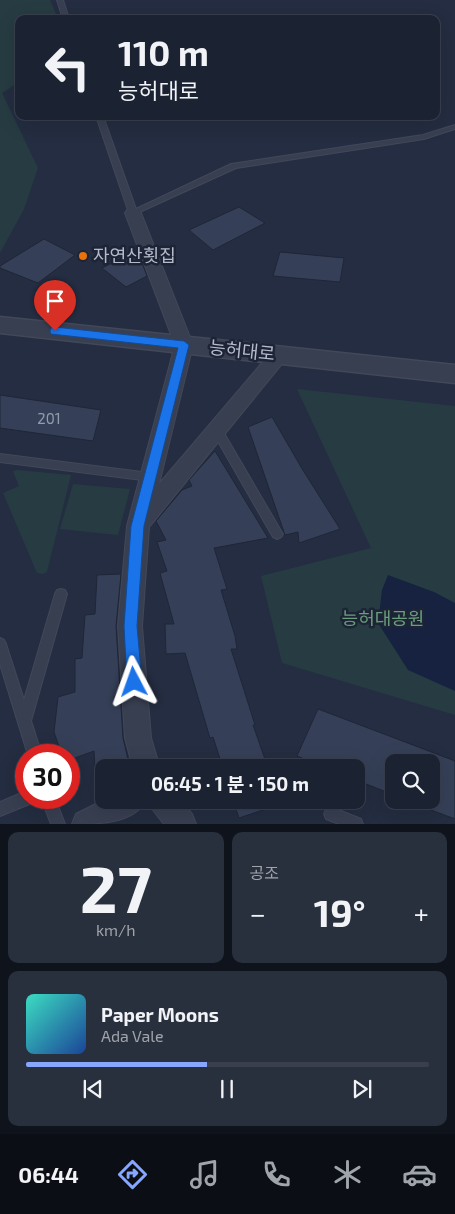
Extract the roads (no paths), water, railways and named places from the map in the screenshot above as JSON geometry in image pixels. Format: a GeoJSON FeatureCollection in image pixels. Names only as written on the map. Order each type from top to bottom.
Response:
{"type":"FeatureCollection","features":[{"type":"Feature","properties":{"kind":"street"},"geometry":{"type":"LineString","coordinates":[[133,213],[184,345],[138,526],[130,626],[138,738],[144,759]]}},
{"type":"Feature","properties":{"kind":"street","name":"능허대로"},"geometry":{"type":"LineString","coordinates":[[0,325],[455,374]]}},
{"type":"Feature","properties":{"kind":"street"},"geometry":{"type":"LineString","coordinates":[[138,526],[280,355]]}},
{"type":"Feature","properties":{"kind":"street"},"geometry":{"type":"LineString","coordinates":[[86,824],[115,809]]}},
{"type":"Feature","properties":{"kind":"street"},"geometry":{"type":"LineString","coordinates":[[170,809],[182,824]]}},
{"type":"Feature","properties":{"kind":"lane"},"geometry":{"type":"LineString","coordinates":[[60,0],[65,15]]}},
{"type":"Feature","properties":{"kind":"lane"},"geometry":{"type":"LineString","coordinates":[[100,120],[133,213],[234,166],[424,137],[455,127]]}},
{"type":"Feature","properties":{"kind":"lane"},"geometry":{"type":"LineString","coordinates":[[217,431],[277,534]]}},
{"type":"Feature","properties":{"kind":"lane"},"geometry":{"type":"LineString","coordinates":[[0,458],[150,477]]}},
{"type":"Feature","properties":{"kind":"lane"},"geometry":{"type":"LineString","coordinates":[[25,720],[61,594]]}},
{"type":"Feature","properties":{"kind":"lane"},"geometry":{"type":"LineString","coordinates":[[0,644],[32,744]]}},
{"type":"Feature","properties":{"kind":"lane"},"geometry":{"type":"LineString","coordinates":[[0,809],[15,803]]}},
{"type":"Feature","properties":{"kind":"lane"},"geometry":{"type":"LineString","coordinates":[[52,809],[58,824]]}},
{"type":"Feature","properties":{"kind":"lane"},"geometry":{"type":"LineString","coordinates":[[331,814],[356,824]]}},
{"type":"Feature","properties":{"kind":"water"},"geometry":{"type":"Polygon","coordinates":[[[388,575],[434,592],[455,603],[455,691],[408,670],[378,623],[382,590],[388,575]]]}},
{"type":"Feature","properties":{"kind":"place","name":"자연산횟집"},"geometry":{"type":"Point","coordinates":[83,256]}},
{"type":"Feature","properties":{"kind":"park label","name":"능허대공원"},"geometry":{"type":"Point","coordinates":[383,619]}}]}
